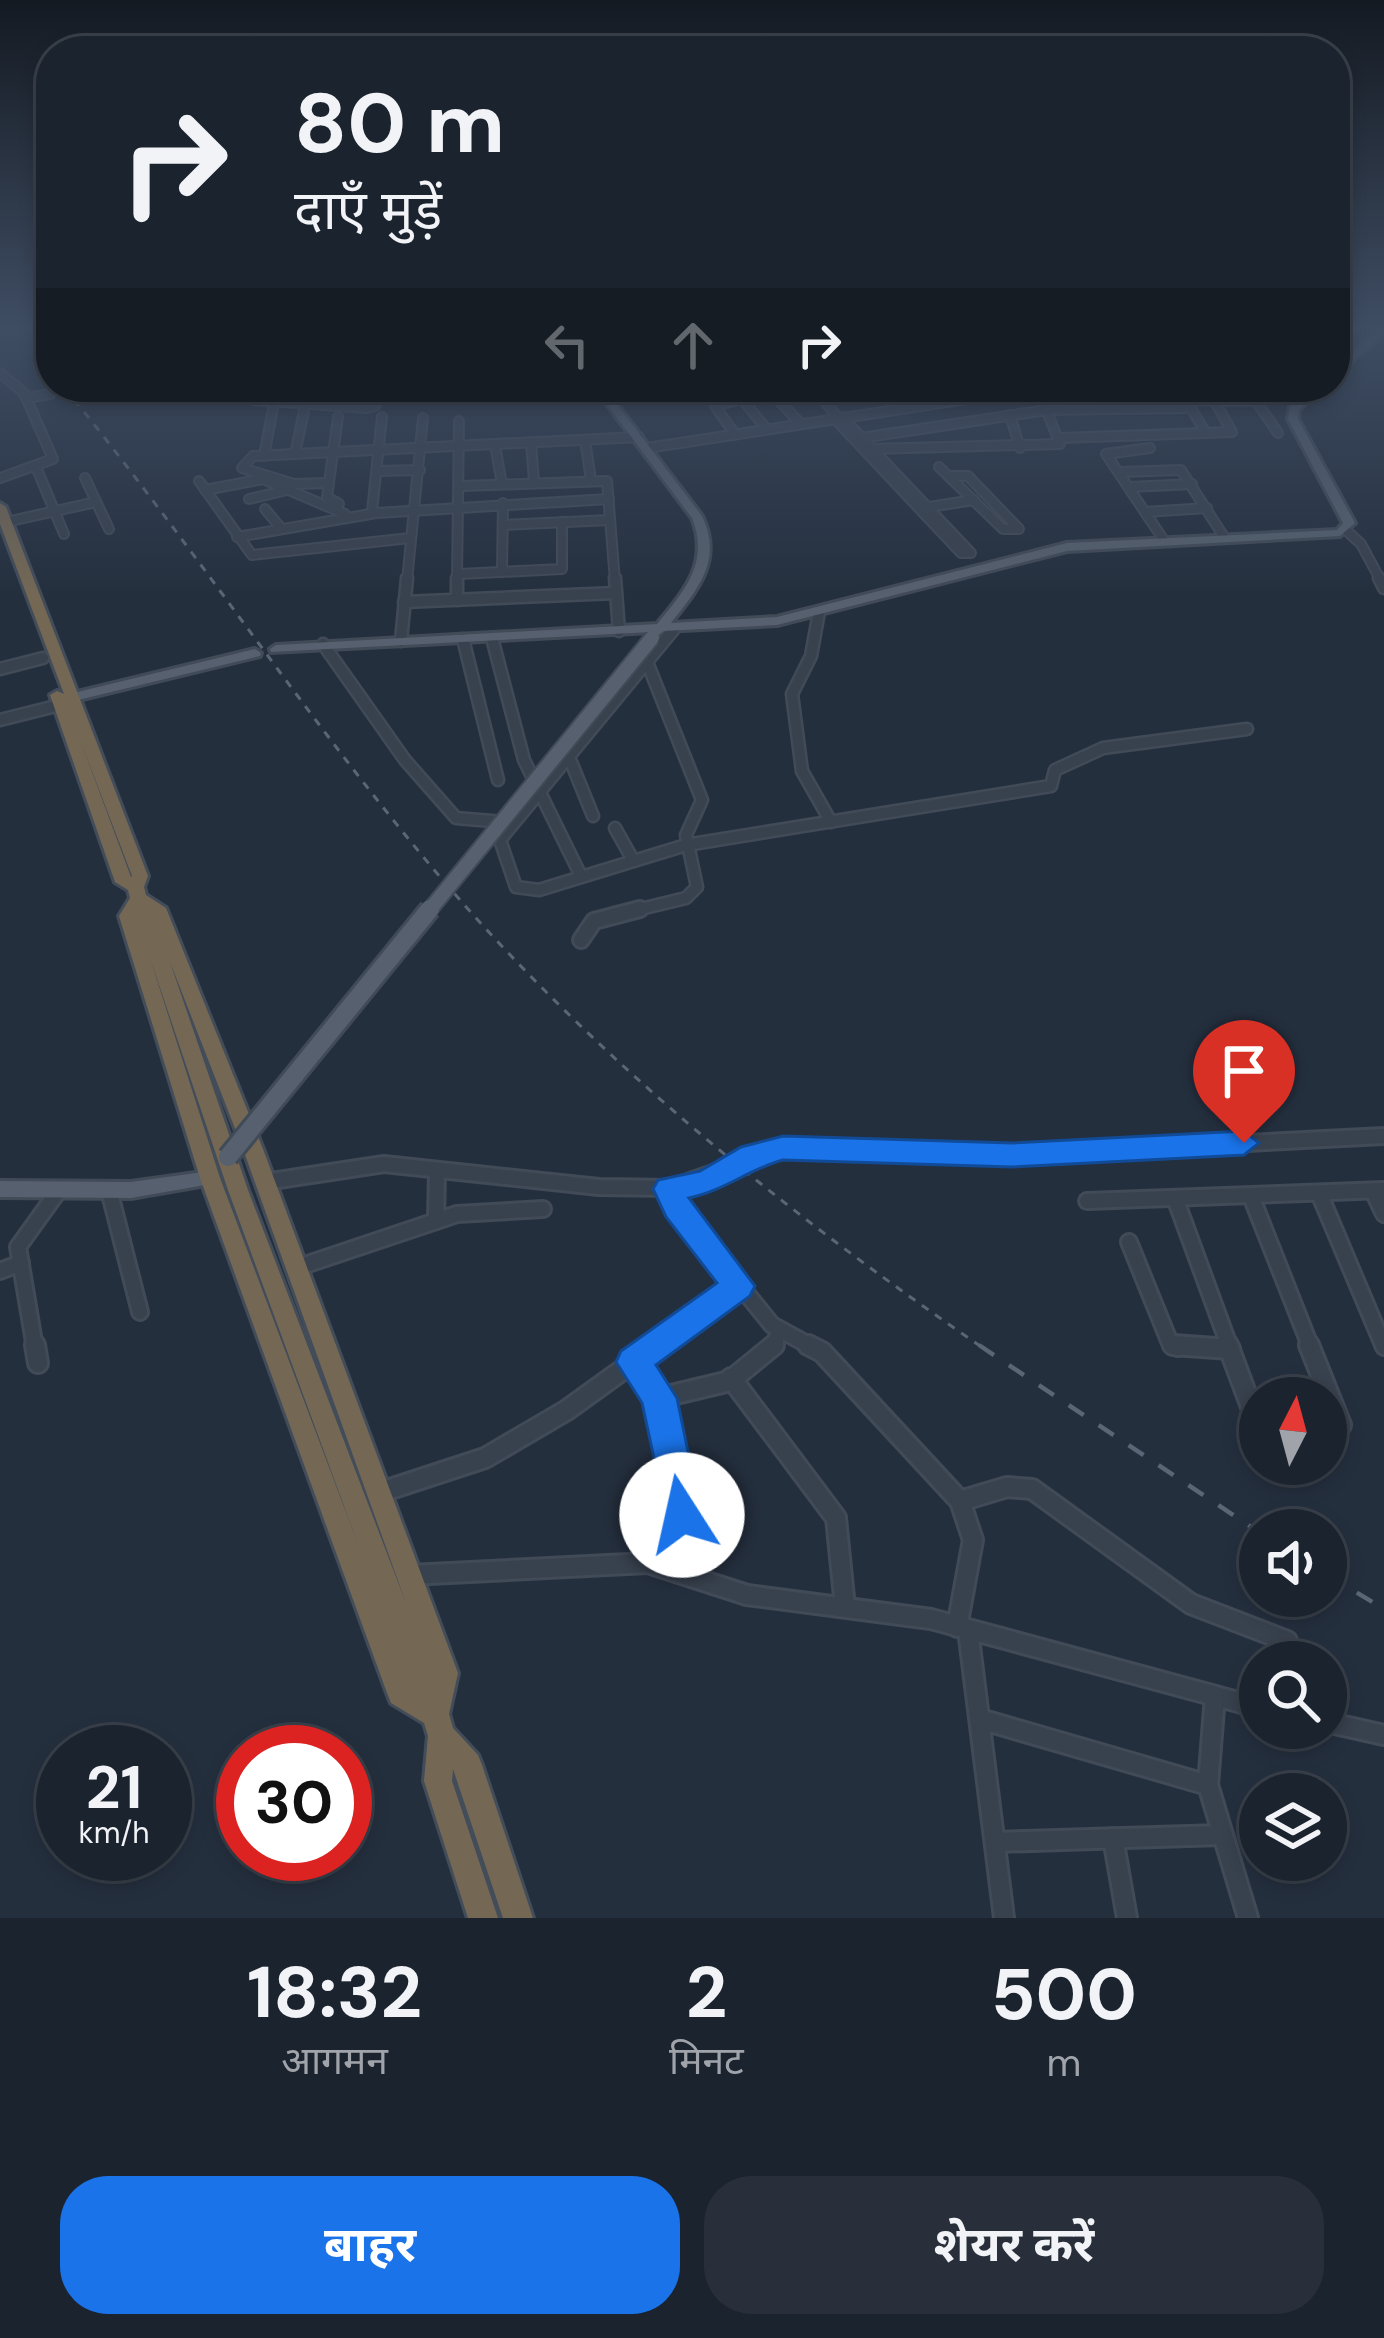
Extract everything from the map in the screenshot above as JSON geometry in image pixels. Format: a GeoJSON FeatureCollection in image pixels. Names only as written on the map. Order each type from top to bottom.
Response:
{"type":"FeatureCollection","features":[{"type":"Feature","properties":{"kind":"highway"},"geometry":{"type":"LineString","coordinates":[[2,523],[43,658],[65,701]]}},
{"type":"Feature","properties":{"kind":"highway"},"geometry":{"type":"LineString","coordinates":[[2,523],[124,882],[157,908],[265,1182],[445,1673],[438,1781],[482,1918]]}},
{"type":"Feature","properties":{"kind":"highway"},"geometry":{"type":"LineString","coordinates":[[139,898],[332,1446],[439,1725],[468,1766],[518,1918]]}},
{"type":"Feature","properties":{"kind":"highway"},"geometry":{"type":"LineString","coordinates":[[139,898],[128,916],[210,1178],[401,1693],[439,1725]]}},
{"type":"Feature","properties":{"kind":"main road"},"geometry":{"type":"LineString","coordinates":[[228,1157],[662,632],[696,580],[707,540],[698,518],[623,418]]}},
{"type":"Feature","properties":{"kind":"main road"},"geometry":{"type":"LineString","coordinates":[[276,649],[662,632],[819,612],[1038,551],[1163,539],[1347,531],[1349,523],[1293,418]]}},
{"type":"Feature","properties":{"kind":"main road"},"geometry":{"type":"LineString","coordinates":[[65,701],[255,653]]}},
{"type":"Feature","properties":{"kind":"main road"},"geometry":{"type":"LineString","coordinates":[[0,1189],[109,1190],[210,1178]]}},
{"type":"Feature","properties":{"kind":"street"},"geometry":{"type":"LineString","coordinates":[[0,478],[37,470],[53,459],[35,418]]}},
{"type":"Feature","properties":{"kind":"street"},"geometry":{"type":"LineString","coordinates":[[264,456],[271,418]]}},
{"type":"Feature","properties":{"kind":"street"},"geometry":{"type":"LineString","coordinates":[[286,484],[302,418]]}},
{"type":"Feature","properties":{"kind":"street"},"geometry":{"type":"LineString","coordinates":[[338,418],[328,499],[360,512]]}},
{"type":"Feature","properties":{"kind":"street"},"geometry":{"type":"LineString","coordinates":[[372,511],[382,418]]}},
{"type":"Feature","properties":{"kind":"street"},"geometry":{"type":"LineString","coordinates":[[400,641],[413,506],[424,448],[423,418]]}},
{"type":"Feature","properties":{"kind":"street"},"geometry":{"type":"LineString","coordinates":[[722,418],[732,430]]}},
{"type":"Feature","properties":{"kind":"street"},"geometry":{"type":"LineString","coordinates":[[757,418],[764,426]]}},
{"type":"Feature","properties":{"kind":"street"},"geometry":{"type":"LineString","coordinates":[[794,418],[797,421]]}},
{"type":"Feature","properties":{"kind":"street"},"geometry":{"type":"LineString","coordinates":[[643,443],[835,418],[863,444],[929,507],[970,553],[961,553],[863,444]]}},
{"type":"Feature","properties":{"kind":"street"},"geometry":{"type":"LineString","coordinates":[[345,514],[286,484],[243,470],[247,458],[585,440],[643,443],[838,418]]}},
{"type":"Feature","properties":{"kind":"street"},"geometry":{"type":"LineString","coordinates":[[863,444],[995,418]]}},
{"type":"Feature","properties":{"kind":"street"},"geometry":{"type":"LineString","coordinates":[[1011,418],[1020,448]]}},
{"type":"Feature","properties":{"kind":"street"},"geometry":{"type":"LineString","coordinates":[[863,444],[975,450],[1060,444],[1050,418]]}},
{"type":"Feature","properties":{"kind":"street"},"geometry":{"type":"LineString","coordinates":[[1096,418],[1104,436]]}},
{"type":"Feature","properties":{"kind":"street"},"geometry":{"type":"LineString","coordinates":[[1145,418],[1154,435]]}},
{"type":"Feature","properties":{"kind":"street"},"geometry":{"type":"LineString","coordinates":[[1197,418],[1206,433]]}},
{"type":"Feature","properties":{"kind":"street"},"geometry":{"type":"LineString","coordinates":[[1060,438],[1233,431],[1225,418]]}},
{"type":"Feature","properties":{"kind":"street"},"geometry":{"type":"LineString","coordinates":[[1267,418],[1278,433]]}},
{"type":"Feature","properties":{"kind":"street"},"geometry":{"type":"LineString","coordinates":[[457,600],[462,504],[459,421]]}},
{"type":"Feature","properties":{"kind":"street"},"geometry":{"type":"LineString","coordinates":[[967,422],[975,450]]}},
{"type":"Feature","properties":{"kind":"street"},"geometry":{"type":"LineString","coordinates":[[480,445],[481,428]]}},
{"type":"Feature","properties":{"kind":"street"},"geometry":{"type":"LineString","coordinates":[[927,428],[933,449]]}},
{"type":"Feature","properties":{"kind":"street"},"geometry":{"type":"LineString","coordinates":[[585,440],[591,480]]}},
{"type":"Feature","properties":{"kind":"street"},"geometry":{"type":"LineString","coordinates":[[531,443],[534,482]]}},
{"type":"Feature","properties":{"kind":"street"},"geometry":{"type":"LineString","coordinates":[[495,445],[495,468],[502,484]]}},
{"type":"Feature","properties":{"kind":"street"},"geometry":{"type":"LineString","coordinates":[[1150,448],[1106,452],[1163,539]]}},
{"type":"Feature","properties":{"kind":"street"},"geometry":{"type":"LineString","coordinates":[[939,467],[1004,529],[1018,529],[968,476],[950,476]]}},
{"type":"Feature","properties":{"kind":"street"},"geometry":{"type":"LineString","coordinates":[[1120,472],[1176,469],[1192,484],[1224,537]]}},
{"type":"Feature","properties":{"kind":"street"},"geometry":{"type":"LineString","coordinates":[[37,470],[58,510],[64,534]]}},
{"type":"Feature","properties":{"kind":"street"},"geometry":{"type":"LineString","coordinates":[[377,471],[420,470]]}},
{"type":"Feature","properties":{"kind":"street"},"geometry":{"type":"LineString","coordinates":[[85,478],[109,529]]}},
{"type":"Feature","properties":{"kind":"street"},"geometry":{"type":"LineString","coordinates":[[328,483],[286,484],[257,478],[202,486],[256,556],[326,543],[410,538]]}},
{"type":"Feature","properties":{"kind":"street"},"geometry":{"type":"LineString","coordinates":[[462,486],[608,483],[619,631]]}},
{"type":"Feature","properties":{"kind":"street"},"geometry":{"type":"LineString","coordinates":[[249,499],[286,484]]}},
{"type":"Feature","properties":{"kind":"street"},"geometry":{"type":"LineString","coordinates":[[1130,488],[1192,484]]}},
{"type":"Feature","properties":{"kind":"street"},"geometry":{"type":"LineString","coordinates":[[237,537],[345,514],[413,506],[609,499]]}},
{"type":"Feature","properties":{"kind":"street"},"geometry":{"type":"LineString","coordinates":[[929,507],[974,500]]}},
{"type":"Feature","properties":{"kind":"street"},"geometry":{"type":"LineString","coordinates":[[2,523],[96,502]]}},
{"type":"Feature","properties":{"kind":"street"},"geometry":{"type":"LineString","coordinates":[[502,572],[503,502]]}},
{"type":"Feature","properties":{"kind":"street"},"geometry":{"type":"LineString","coordinates":[[1145,512],[1207,508]]}},
{"type":"Feature","properties":{"kind":"street"},"geometry":{"type":"LineString","coordinates":[[265,509],[280,527]]}},
{"type":"Feature","properties":{"kind":"street"},"geometry":{"type":"LineString","coordinates":[[503,524],[610,520]]}},
{"type":"Feature","properties":{"kind":"street"},"geometry":{"type":"LineString","coordinates":[[459,574],[564,568],[562,522]]}},
{"type":"Feature","properties":{"kind":"street"},"geometry":{"type":"LineString","coordinates":[[1347,531],[1361,544],[1384,589]]}},
{"type":"Feature","properties":{"kind":"street"},"geometry":{"type":"LineString","coordinates":[[404,602],[616,593]]}},
{"type":"Feature","properties":{"kind":"street"},"geometry":{"type":"LineString","coordinates":[[819,612],[811,656],[792,694],[802,771],[831,822]]}},
{"type":"Feature","properties":{"kind":"street"},"geometry":{"type":"LineString","coordinates":[[662,632],[647,662],[499,844],[516,887],[539,890],[686,844],[1051,786],[1059,767],[1103,748],[1247,729]]}},
{"type":"Feature","properties":{"kind":"street"},"geometry":{"type":"LineString","coordinates":[[493,638],[500,683],[536,795],[580,874]]}},
{"type":"Feature","properties":{"kind":"street"},"geometry":{"type":"LineString","coordinates":[[464,639],[498,780]]}},
{"type":"Feature","properties":{"kind":"street"},"geometry":{"type":"LineString","coordinates":[[322,644],[405,760],[456,818],[470,823],[514,822]]}},
{"type":"Feature","properties":{"kind":"street"},"geometry":{"type":"LineString","coordinates":[[0,669],[43,658]]}},
{"type":"Feature","properties":{"kind":"street"},"geometry":{"type":"LineString","coordinates":[[581,940],[594,921],[692,896],[697,877],[686,844],[702,800],[647,662]]}},
{"type":"Feature","properties":{"kind":"street"},"geometry":{"type":"LineString","coordinates":[[0,720],[65,701]]}},
{"type":"Feature","properties":{"kind":"street"},"geometry":{"type":"LineString","coordinates":[[569,757],[592,816]]}},
{"type":"Feature","properties":{"kind":"street"},"geometry":{"type":"LineString","coordinates":[[615,828],[633,860]]}},
{"type":"Feature","properties":{"kind":"street"},"geometry":{"type":"LineString","coordinates":[[265,1182],[373,1164],[669,1189],[707,1182],[752,1156],[783,1148],[1012,1155],[1384,1136]]}},
{"type":"Feature","properties":{"kind":"street"},"geometry":{"type":"LineString","coordinates":[[436,1170],[436,1221]]}},
{"type":"Feature","properties":{"kind":"street"},"geometry":{"type":"LineString","coordinates":[[669,1189],[677,1208],[738,1286],[780,1331],[822,1352],[960,1502],[973,1540],[963,1628],[980,1719],[1004,1918]]}},
{"type":"Feature","properties":{"kind":"street"},"geometry":{"type":"LineString","coordinates":[[38,1363],[21,1263],[22,1233],[59,1190]]}},
{"type":"Feature","properties":{"kind":"street"},"geometry":{"type":"LineString","coordinates":[[109,1190],[140,1312]]}},
{"type":"Feature","properties":{"kind":"street"},"geometry":{"type":"LineString","coordinates":[[1087,1201],[1378,1190],[1384,1214]]}},
{"type":"Feature","properties":{"kind":"street"},"geometry":{"type":"LineString","coordinates":[[1319,1193],[1384,1347]]}},
{"type":"Feature","properties":{"kind":"street"},"geometry":{"type":"LineString","coordinates":[[1251,1196],[1322,1377]]}},
{"type":"Feature","properties":{"kind":"street"},"geometry":{"type":"LineString","coordinates":[[1175,1198],[1240,1377]]}},
{"type":"Feature","properties":{"kind":"street"},"geometry":{"type":"LineString","coordinates":[[296,1268],[482,1209],[543,1208]]}},
{"type":"Feature","properties":{"kind":"street"},"geometry":{"type":"LineString","coordinates":[[1130,1242],[1170,1343],[1180,1349],[1230,1348]]}},
{"type":"Feature","properties":{"kind":"street"},"geometry":{"type":"LineString","coordinates":[[0,1271],[21,1263]]}},
{"type":"Feature","properties":{"kind":"street"},"geometry":{"type":"LineString","coordinates":[[376,1493],[485,1458],[633,1362],[738,1286]]}},
{"type":"Feature","properties":{"kind":"street"},"geometry":{"type":"LineString","coordinates":[[659,1398],[702,1394],[731,1378],[774,1347],[780,1331]]}},
{"type":"Feature","properties":{"kind":"street"},"geometry":{"type":"LineString","coordinates":[[633,1362],[659,1398],[682,1515],[668,1568]]}},
{"type":"Feature","properties":{"kind":"street"},"geometry":{"type":"LineString","coordinates":[[731,1378],[812,1480],[836,1519],[845,1607]]}},
{"type":"Feature","properties":{"kind":"street"},"geometry":{"type":"LineString","coordinates":[[960,1502],[1006,1487],[1032,1489],[1191,1604],[1287,1641]]}},
{"type":"Feature","properties":{"kind":"street"},"geometry":{"type":"LineString","coordinates":[[408,1575],[627,1562],[668,1568],[747,1594],[963,1628],[1239,1703]]}},
{"type":"Feature","properties":{"kind":"street"},"geometry":{"type":"LineString","coordinates":[[1214,1696],[1208,1785],[1247,1918]]}},
{"type":"Feature","properties":{"kind":"street"},"geometry":{"type":"LineString","coordinates":[[980,1719],[1208,1785]]}},
{"type":"Feature","properties":{"kind":"street"},"geometry":{"type":"LineString","coordinates":[[1347,1727],[1384,1735]]}},
{"type":"Feature","properties":{"kind":"street"},"geometry":{"type":"LineString","coordinates":[[996,1842],[1221,1835]]}},
{"type":"Feature","properties":{"kind":"street"},"geometry":{"type":"LineString","coordinates":[[1113,1838],[1127,1918]]}},
{"type":"Feature","properties":{"kind":"railway"},"geometry":{"type":"LineString","coordinates":[[88,418],[352,768],[512,957],[703,1136],[841,1246],[983,1348]]}},
{"type":"Feature","properties":{"kind":"railway"},"geometry":{"type":"LineString","coordinates":[[979,1345],[1239,1519]]}},
{"type":"Feature","properties":{"kind":"railway"},"geometry":{"type":"LineString","coordinates":[[1347,1587],[1384,1609]]}},
{"type":"Feature","properties":{"kind":"route"},"geometry":{"type":"LineString","coordinates":[[682,1515],[659,1398],[633,1362],[738,1286],[677,1208],[669,1189],[707,1182],[752,1156],[783,1148],[1012,1155],[1244,1143]]}}]}
